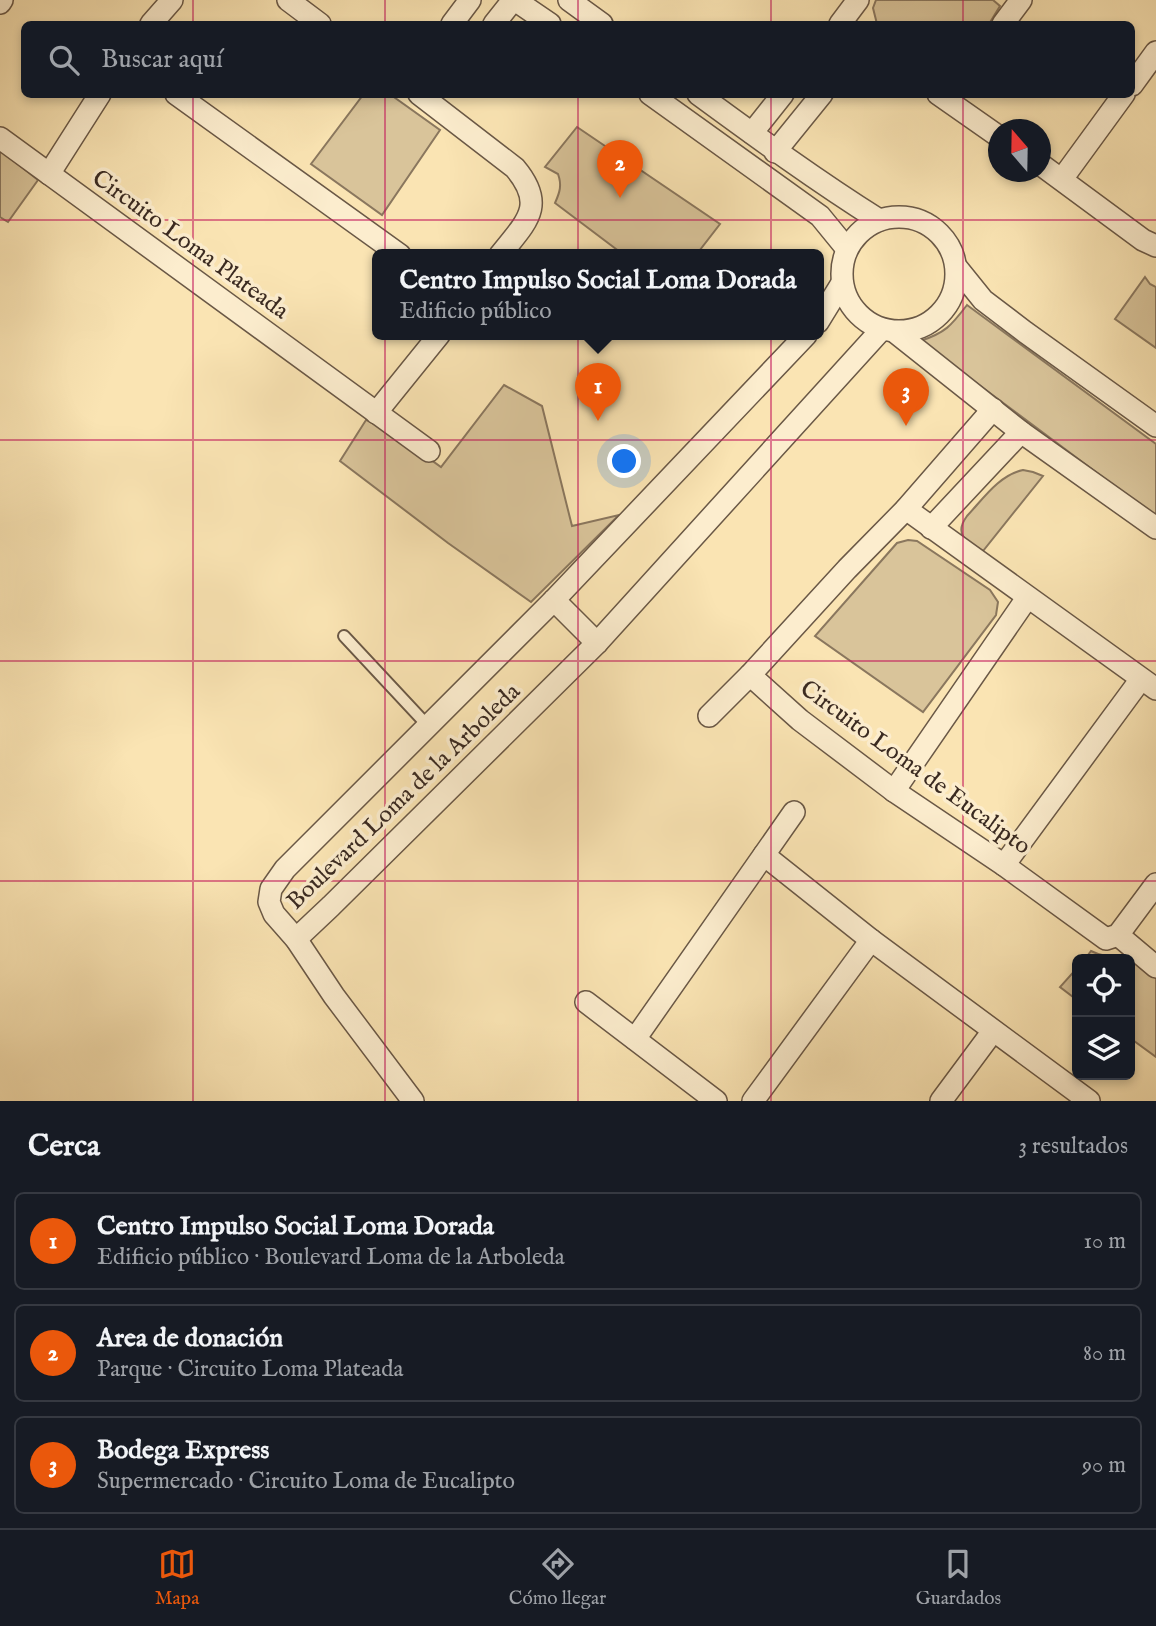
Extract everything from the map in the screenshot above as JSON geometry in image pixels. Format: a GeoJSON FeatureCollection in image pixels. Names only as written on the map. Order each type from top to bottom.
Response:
{"type":"FeatureCollection","features":[{"type":"Feature","properties":{"kind":"street"},"geometry":{"type":"LineString","coordinates":[[154,21],[172,0]]}},
{"type":"Feature","properties":{"kind":"street"},"geometry":{"type":"LineString","coordinates":[[288,0],[316,21]]}},
{"type":"Feature","properties":{"kind":"street"},"geometry":{"type":"LineString","coordinates":[[454,21],[470,0]]}},
{"type":"Feature","properties":{"kind":"street"},"geometry":{"type":"LineString","coordinates":[[496,21],[514,0],[546,21]]}},
{"type":"Feature","properties":{"kind":"street"},"geometry":{"type":"LineString","coordinates":[[569,0],[599,21]]}},
{"type":"Feature","properties":{"kind":"street"},"geometry":{"type":"LineString","coordinates":[[842,21],[858,0]]}},
{"type":"Feature","properties":{"kind":"street"},"geometry":{"type":"LineString","coordinates":[[1005,21],[1021,0]]}},
{"type":"Feature","properties":{"kind":"street"},"geometry":{"type":"LineString","coordinates":[[1135,81],[1156,52]]}},
{"type":"Feature","properties":{"kind":"street"},"geometry":{"type":"LineString","coordinates":[[50,174],[98,98]]}},
{"type":"Feature","properties":{"kind":"street"},"geometry":{"type":"LineString","coordinates":[[182,98],[393,249]]}},
{"type":"Feature","properties":{"kind":"street"},"geometry":{"type":"LineString","coordinates":[[431,98],[525,179],[531,194],[531,208],[526,222],[505,249]]}},
{"type":"Feature","properties":{"kind":"street"},"geometry":{"type":"LineString","coordinates":[[656,98],[820,216],[847,249]]}},
{"type":"Feature","properties":{"kind":"street"},"geometry":{"type":"LineString","coordinates":[[704,98],[775,152],[879,220]]}},
{"type":"Feature","properties":{"kind":"street"},"geometry":{"type":"LineString","coordinates":[[752,133],[780,98]]}},
{"type":"Feature","properties":{"kind":"street"},"geometry":{"type":"LineString","coordinates":[[775,152],[818,98]]}},
{"type":"Feature","properties":{"kind":"street"},"geometry":{"type":"LineString","coordinates":[[948,98],[988,128]]}},
{"type":"Feature","properties":{"kind":"street"},"geometry":{"type":"LineString","coordinates":[[1062,179],[1121,98]]}},
{"type":"Feature","properties":{"kind":"street","name":"Circuito Loma Plateada"},"geometry":{"type":"LineString","coordinates":[[0,138],[429,451]]}},
{"type":"Feature","properties":{"kind":"street"},"geometry":{"type":"LineString","coordinates":[[1051,171],[1143,240],[1156,246]]}},
{"type":"Feature","properties":{"kind":"street"},"geometry":{"type":"LineString","coordinates":[[1156,426],[983,300],[958,270],[952,249],[940,232],[922,220],[901,216],[879,220],[860,231],[847,249],[842,265],[842,283],[849,303],[863,320],[888,331],[1021,432],[1156,528]]}},
{"type":"Feature","properties":{"kind":"street"},"geometry":{"type":"LineString","coordinates":[[888,331],[919,328],[940,315],[954,294],[958,270]]}},
{"type":"Feature","properties":{"kind":"street"},"geometry":{"type":"LineString","coordinates":[[824,314],[842,283]]}},
{"type":"Feature","properties":{"kind":"street","name":"Boulevard Loma de la Arboleda"},"geometry":{"type":"LineString","coordinates":[[801,340],[554,600],[285,869],[271,889],[269,902],[274,914],[296,939],[597,643],[888,331]]}},
{"type":"Feature","properties":{"kind":"street"},"geometry":{"type":"LineString","coordinates":[[376,414],[435,340]]}},
{"type":"Feature","properties":{"kind":"street"},"geometry":{"type":"LineString","coordinates":[[709,716],[750,676],[847,569],[906,509],[993,409]]}},
{"type":"Feature","properties":{"kind":"street"},"geometry":{"type":"LineString","coordinates":[[931,528],[1021,432]]}},
{"type":"Feature","properties":{"kind":"street"},"geometry":{"type":"LineString","coordinates":[[906,509],[1148,684],[1004,865]]}},
{"type":"Feature","properties":{"kind":"street"},"geometry":{"type":"LineString","coordinates":[[894,791],[1027,598]]}},
{"type":"Feature","properties":{"kind":"street"},"geometry":{"type":"LineString","coordinates":[[554,600],[597,643]]}},
{"type":"Feature","properties":{"kind":"street","name":"Circuito Loma de Eucalipto"},"geometry":{"type":"LineString","coordinates":[[750,676],[800,720],[894,791],[1004,865],[1106,939],[1118,935]]}},
{"type":"Feature","properties":{"kind":"street"},"geometry":{"type":"LineString","coordinates":[[635,1039],[794,812]]}},
{"type":"Feature","properties":{"kind":"street"},"geometry":{"type":"LineString","coordinates":[[764,855],[872,940],[1089,1101]]}},
{"type":"Feature","properties":{"kind":"street"},"geometry":{"type":"LineString","coordinates":[[1156,884],[1118,935],[1156,967]]}},
{"type":"Feature","properties":{"kind":"street"},"geometry":{"type":"LineString","coordinates":[[296,939],[341,1007],[413,1101]]}},
{"type":"Feature","properties":{"kind":"street"},"geometry":{"type":"LineString","coordinates":[[753,1101],[872,940]]}},
{"type":"Feature","properties":{"kind":"street"},"geometry":{"type":"LineString","coordinates":[[586,1002],[716,1101]]}},
{"type":"Feature","properties":{"kind":"street"},"geometry":{"type":"LineString","coordinates":[[941,1101],[993,1031]]}},
{"type":"Feature","properties":{"kind":"lane"},"geometry":{"type":"LineString","coordinates":[[344,636],[428,726]]}},
{"type":"Feature","properties":{"kind":"shaded area"},"geometry":{"type":"Polygon","coordinates":[[[876,0],[993,0],[1000,6],[991,21],[876,21],[873,8],[876,0]]]}},
{"type":"Feature","properties":{"kind":"shaded area"},"geometry":{"type":"Polygon","coordinates":[[[361,98],[395,98],[440,130],[382,215],[311,164],[361,98]]]}},
{"type":"Feature","properties":{"kind":"shaded area"},"geometry":{"type":"Polygon","coordinates":[[[577,127],[720,224],[701,249],[616,249],[555,203],[560,188],[558,174],[545,167],[577,127]]]}},
{"type":"Feature","properties":{"kind":"shaded area"},"geometry":{"type":"Polygon","coordinates":[[[0,150],[38,180],[8,222],[0,217],[0,150]]]}},
{"type":"Feature","properties":{"kind":"shaded area"},"geometry":{"type":"Polygon","coordinates":[[[1145,277],[1156,287],[1156,348],[1115,319],[1145,277]]]}},
{"type":"Feature","properties":{"kind":"shaded area"},"geometry":{"type":"Polygon","coordinates":[[[967,305],[1156,444],[1156,517],[920,341],[947,328],[967,305]]]}},
{"type":"Feature","properties":{"kind":"shaded area"},"geometry":{"type":"Polygon","coordinates":[[[504,385],[542,406],[572,526],[619,515],[531,602],[340,461],[366,420],[380,423],[441,467],[504,385]]]}},
{"type":"Feature","properties":{"kind":"shaded area"},"geometry":{"type":"Polygon","coordinates":[[[1023,470],[1043,476],[983,551],[964,537],[961,528],[963,523],[999,482],[1023,470]]]}},
{"type":"Feature","properties":{"kind":"shaded area"},"geometry":{"type":"Polygon","coordinates":[[[917,541],[990,590],[998,602],[996,615],[923,712],[815,636],[897,543],[917,541]]]}},
{"type":"Feature","properties":{"kind":"shaded area"},"geometry":{"type":"Polygon","coordinates":[[[1135,962],[1156,976],[1156,1057],[1135,1042],[1135,962]]]}},
{"type":"Feature","properties":{"kind":"shaded area"},"geometry":{"type":"Polygon","coordinates":[[[1072,974],[1072,996],[1060,987],[1072,974]]]}},
{"type":"Feature","properties":{"kind":"place","name":"Area de donación"},"geometry":{"type":"Point","coordinates":[620,198]}},
{"type":"Feature","properties":{"kind":"place","name":"Centro Impulso Social Loma Dorada"},"geometry":{"type":"Point","coordinates":[598,421]}},
{"type":"Feature","properties":{"kind":"place","name":"Bodega Express"},"geometry":{"type":"Point","coordinates":[906,426]}}]}
